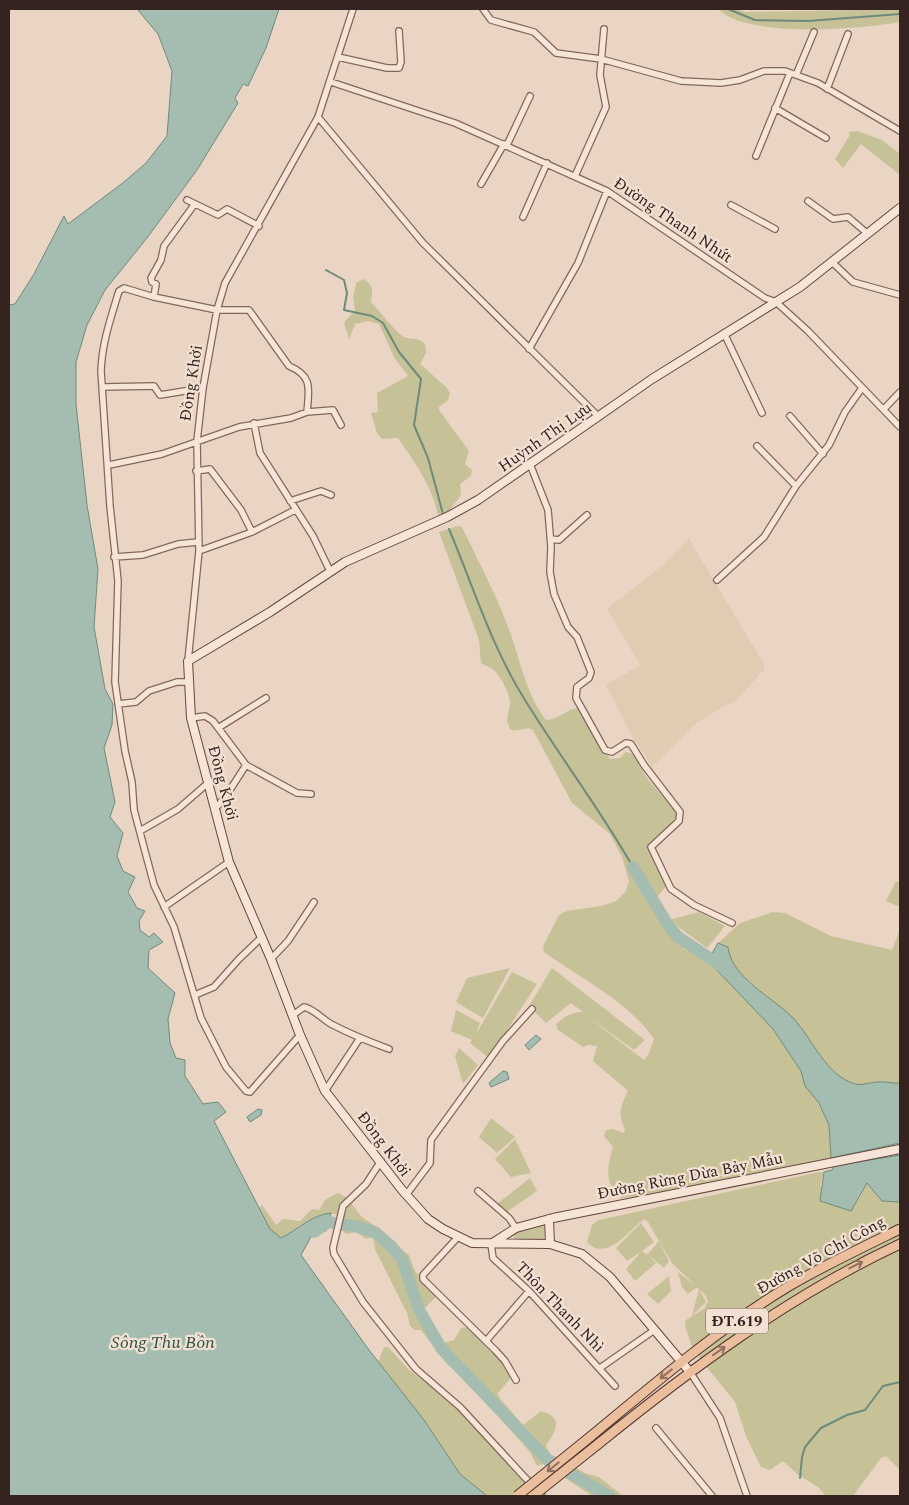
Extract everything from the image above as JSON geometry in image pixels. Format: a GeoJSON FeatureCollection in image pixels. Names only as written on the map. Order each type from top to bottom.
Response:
{"type":"FeatureCollection","features":[{"type":"Feature","properties":{"kind":"main road","name":"Đường Võ Chí Công"},"geometry":{"type":"LineString","coordinates":[[516,1496],[682,1362],[750,1312],[789,1286],[900,1229]]}},
{"type":"Feature","properties":{"kind":"main road","name":"Đường Võ Chí Công"},"geometry":{"type":"LineString","coordinates":[[533,1496],[690,1372],[798,1298],[854,1266],[900,1244]]}},
{"type":"Feature","properties":{"kind":"street","name":"Đồng Khởi"},"geometry":{"type":"LineString","coordinates":[[353,9],[331,82],[318,117],[226,283],[217,310],[202,388],[197,441],[196,471],[199,551],[187,682],[191,718],[229,862],[262,937],[300,1035],[326,1091],[382,1161],[406,1195],[428,1219],[472,1243],[550,1244],[582,1254],[597,1264],[690,1372]]}},
{"type":"Feature","properties":{"kind":"street"},"geometry":{"type":"LineString","coordinates":[[483,9],[491,20],[534,32],[556,53],[601,59],[681,82],[721,84],[740,80],[764,71],[793,74],[827,89],[900,131]]}},
{"type":"Feature","properties":{"kind":"street"},"geometry":{"type":"LineString","coordinates":[[575,176],[606,107],[600,75],[604,29]]}},
{"type":"Feature","properties":{"kind":"street"},"geometry":{"type":"LineString","coordinates":[[338,57],[382,67],[399,68],[402,62],[399,31]]}},
{"type":"Feature","properties":{"kind":"street"},"geometry":{"type":"LineString","coordinates":[[756,156],[775,108],[814,32]]}},
{"type":"Feature","properties":{"kind":"street"},"geometry":{"type":"LineString","coordinates":[[827,89],[848,34]]}},
{"type":"Feature","properties":{"kind":"street","name":"Đường Thanh Nhứt"},"geometry":{"type":"LineString","coordinates":[[331,82],[454,123],[607,191],[765,298],[776,302],[808,331],[900,427]]}},
{"type":"Feature","properties":{"kind":"street"},"geometry":{"type":"LineString","coordinates":[[481,184],[506,145],[530,96]]}},
{"type":"Feature","properties":{"kind":"street"},"geometry":{"type":"LineString","coordinates":[[775,108],[826,138]]}},
{"type":"Feature","properties":{"kind":"street"},"geometry":{"type":"LineString","coordinates":[[318,117],[422,243],[598,416]]}},
{"type":"Feature","properties":{"kind":"street"},"geometry":{"type":"LineString","coordinates":[[523,217],[547,164]]}},
{"type":"Feature","properties":{"kind":"street"},"geometry":{"type":"LineString","coordinates":[[529,349],[578,263],[607,191]]}},
{"type":"Feature","properties":{"kind":"street"},"geometry":{"type":"LineString","coordinates":[[187,200],[218,215],[227,209],[259,226]]}},
{"type":"Feature","properties":{"kind":"street"},"geometry":{"type":"LineString","coordinates":[[808,201],[832,219],[848,217],[868,234]]}},
{"type":"Feature","properties":{"kind":"street"},"geometry":{"type":"LineString","coordinates":[[154,297],[156,284],[152,282],[151,278],[161,260],[164,246],[194,205]]}},
{"type":"Feature","properties":{"kind":"street"},"geometry":{"type":"LineString","coordinates":[[731,205],[775,229]]}},
{"type":"Feature","properties":{"kind":"street","name":"Huỳnh Thị Lựu"},"geometry":{"type":"LineString","coordinates":[[188,661],[270,612],[330,571],[361,554],[455,513],[724,333],[800,287],[900,208]]}},
{"type":"Feature","properties":{"kind":"street"},"geometry":{"type":"LineString","coordinates":[[832,262],[853,282],[900,294]]}},
{"type":"Feature","properties":{"kind":"street"},"geometry":{"type":"LineString","coordinates":[[300,1035],[287,1047],[253,1089],[247,1092],[237,1082],[219,1054],[201,1018],[196,995],[180,952],[174,927],[154,885],[134,810],[132,782],[125,751],[115,674],[118,590],[114,557],[102,354],[119,291],[124,288],[154,297],[217,310],[249,310],[289,366],[299,370],[304,376],[309,385],[308,412]]}},
{"type":"Feature","properties":{"kind":"street"},"geometry":{"type":"LineString","coordinates":[[724,333],[762,413]]}},
{"type":"Feature","properties":{"kind":"street"},"geometry":{"type":"LineString","coordinates":[[103,387],[145,384],[154,386],[160,395],[202,388]]}},
{"type":"Feature","properties":{"kind":"street"},"geometry":{"type":"LineString","coordinates":[[716,580],[764,537],[796,486],[823,454],[845,412],[862,388]]}},
{"type":"Feature","properties":{"kind":"street"},"geometry":{"type":"LineString","coordinates":[[884,409],[900,392]]}},
{"type":"Feature","properties":{"kind":"street"},"geometry":{"type":"LineString","coordinates":[[109,465],[162,454],[254,423],[291,418],[308,412],[333,410],[341,425]]}},
{"type":"Feature","properties":{"kind":"street"},"geometry":{"type":"LineString","coordinates":[[790,416],[823,454]]}},
{"type":"Feature","properties":{"kind":"street"},"geometry":{"type":"LineString","coordinates":[[254,423],[260,453],[313,536],[330,571]]}},
{"type":"Feature","properties":{"kind":"street"},"geometry":{"type":"LineString","coordinates":[[757,446],[796,486]]}},
{"type":"Feature","properties":{"kind":"street"},"geometry":{"type":"LineString","coordinates":[[530,464],[546,499],[551,539],[550,572],[554,594],[568,628],[577,637],[590,672],[588,678],[577,687],[576,698],[606,750],[612,752],[626,743],[631,744],[644,765],[680,812],[679,821],[651,847],[669,887],[694,905],[732,924]]}},
{"type":"Feature","properties":{"kind":"street"},"geometry":{"type":"LineString","coordinates":[[196,471],[210,469],[241,510],[252,532]]}},
{"type":"Feature","properties":{"kind":"street"},"geometry":{"type":"LineString","coordinates":[[290,501],[321,491],[331,494]]}},
{"type":"Feature","properties":{"kind":"street"},"geometry":{"type":"LineString","coordinates":[[199,551],[252,532],[295,510]]}},
{"type":"Feature","properties":{"kind":"street"},"geometry":{"type":"LineString","coordinates":[[551,539],[559,540],[587,515]]}},
{"type":"Feature","properties":{"kind":"street"},"geometry":{"type":"LineString","coordinates":[[114,557],[143,555],[178,544],[198,542]]}},
{"type":"Feature","properties":{"kind":"street"},"geometry":{"type":"LineString","coordinates":[[118,704],[136,702],[149,691],[177,682],[187,682]]}},
{"type":"Feature","properties":{"kind":"street"},"geometry":{"type":"LineString","coordinates":[[218,728],[266,698]]}},
{"type":"Feature","properties":{"kind":"street"},"geometry":{"type":"LineString","coordinates":[[191,718],[206,716],[218,728],[246,766],[297,793],[311,794]]}},
{"type":"Feature","properties":{"kind":"street"},"geometry":{"type":"LineString","coordinates":[[216,808],[246,766]]}},
{"type":"Feature","properties":{"kind":"street"},"geometry":{"type":"LineString","coordinates":[[140,831],[178,809],[208,783]]}},
{"type":"Feature","properties":{"kind":"street"},"geometry":{"type":"LineString","coordinates":[[164,907],[229,862]]}},
{"type":"Feature","properties":{"kind":"street"},"geometry":{"type":"LineString","coordinates":[[271,959],[288,941],[314,902]]}},
{"type":"Feature","properties":{"kind":"street"},"geometry":{"type":"LineString","coordinates":[[196,995],[214,987],[238,959],[262,937]]}},
{"type":"Feature","properties":{"kind":"street"},"geometry":{"type":"LineString","coordinates":[[292,1015],[304,1007],[308,1008],[322,1019],[360,1038],[389,1049]]}},
{"type":"Feature","properties":{"kind":"street"},"geometry":{"type":"LineString","coordinates":[[406,1195],[430,1163],[431,1140],[503,1041],[532,1009]]}},
{"type":"Feature","properties":{"kind":"street"},"geometry":{"type":"LineString","coordinates":[[326,1091],[360,1038]]}},
{"type":"Feature","properties":{"kind":"street","name":"Đường Rừng Dừa Bảy Mẫu"},"geometry":{"type":"LineString","coordinates":[[491,1244],[516,1228],[548,1219],[900,1149]]}},
{"type":"Feature","properties":{"kind":"street"},"geometry":{"type":"LineString","coordinates":[[382,1161],[366,1184],[343,1206],[335,1238],[333,1251],[335,1258],[363,1302],[416,1369],[460,1407],[542,1496]]}},
{"type":"Feature","properties":{"kind":"street"},"geometry":{"type":"LineString","coordinates":[[478,1190],[509,1218],[516,1228]]}},
{"type":"Feature","properties":{"kind":"street"},"geometry":{"type":"LineString","coordinates":[[548,1219],[550,1244]]}},
{"type":"Feature","properties":{"kind":"street"},"geometry":{"type":"LineString","coordinates":[[458,1237],[423,1275],[423,1279],[505,1361],[516,1380]]}},
{"type":"Feature","properties":{"kind":"street","name":"Thôn Thanh Nhì"},"geometry":{"type":"LineString","coordinates":[[491,1244],[493,1258],[529,1290],[616,1386]]}},
{"type":"Feature","properties":{"kind":"street"},"geometry":{"type":"LineString","coordinates":[[486,1341],[529,1290]]}},
{"type":"Feature","properties":{"kind":"street"},"geometry":{"type":"LineString","coordinates":[[600,1368],[653,1331]]}},
{"type":"Feature","properties":{"kind":"street"},"geometry":{"type":"LineString","coordinates":[[690,1372],[720,1418],[746,1496]]}},
{"type":"Feature","properties":{"kind":"street"},"geometry":{"type":"LineString","coordinates":[[656,1428],[712,1496]]}},
{"type":"Feature","properties":{"kind":"shaded area"},"geometry":{"type":"Polygon","coordinates":[[[718,9],[738,9],[745,12],[895,9],[900,10],[900,22],[833,29],[778,28],[753,25],[733,18],[718,9]]]}},
{"type":"Feature","properties":{"kind":"shaded area"},"geometry":{"type":"Polygon","coordinates":[[[858,131],[882,140],[900,154],[900,175],[861,144],[843,168],[835,159],[850,135],[848,132],[858,131]]]}},
{"type":"Feature","properties":{"kind":"shaded area"},"geometry":{"type":"Polygon","coordinates":[[[363,279],[371,286],[371,302],[396,331],[404,337],[425,344],[426,353],[420,364],[446,387],[450,393],[448,400],[439,407],[439,410],[469,451],[465,464],[472,470],[471,476],[460,484],[461,495],[449,511],[438,516],[436,505],[427,485],[398,438],[382,439],[377,433],[371,413],[378,412],[377,393],[408,376],[395,359],[379,324],[368,321],[355,324],[349,340],[344,325],[346,320],[355,311],[353,298],[356,283],[363,279]]]}},
{"type":"Feature","properties":{"kind":"shaded area"},"geometry":{"type":"Polygon","coordinates":[[[458,526],[462,527],[494,594],[506,621],[529,690],[546,720],[578,708],[610,759],[620,758],[626,752],[636,755],[648,780],[680,815],[680,822],[652,846],[668,884],[651,904],[662,925],[684,949],[712,965],[773,1029],[801,1071],[805,1086],[819,1103],[829,1125],[831,1158],[634,1197],[621,1198],[612,1187],[609,1181],[608,1168],[613,1147],[604,1136],[606,1130],[613,1129],[623,1133],[625,1130],[621,1119],[621,1110],[628,1091],[593,1061],[597,1046],[588,1045],[583,1047],[558,1030],[556,1024],[562,1019],[572,1014],[583,1012],[571,1003],[546,1023],[529,1006],[552,968],[645,1040],[634,1050],[587,1016],[644,1060],[649,1053],[654,1039],[643,1025],[617,1001],[544,952],[543,946],[559,915],[567,911],[601,906],[616,901],[626,891],[629,881],[622,857],[610,834],[572,803],[533,730],[511,730],[509,726],[507,720],[510,703],[508,695],[495,671],[481,663],[479,640],[439,532],[458,526]]]}},
{"type":"Feature","properties":{"kind":"shaded area"},"geometry":{"type":"Polygon","coordinates":[[[689,539],[764,664],[765,669],[735,701],[694,725],[652,767],[628,729],[606,685],[640,665],[607,609],[663,565],[689,539]]]}},
{"type":"Feature","properties":{"kind":"shaded area"},"geometry":{"type":"Polygon","coordinates":[[[896,881],[900,883],[900,907],[886,901],[896,881]]]}},
{"type":"Feature","properties":{"kind":"shaded area"},"geometry":{"type":"Polygon","coordinates":[[[699,912],[725,926],[707,948],[669,920],[699,912]]]}},
{"type":"Feature","properties":{"kind":"shaded area"},"geometry":{"type":"Polygon","coordinates":[[[773,912],[785,913],[831,936],[892,950],[900,929],[900,950],[898,950],[900,951],[900,1083],[875,1082],[855,1084],[835,1073],[820,1056],[793,1018],[745,978],[731,958],[728,947],[718,943],[740,923],[773,912]]]}},
{"type":"Feature","properties":{"kind":"shaded area"},"geometry":{"type":"Polygon","coordinates":[[[510,968],[483,1018],[456,1002],[467,978],[510,968]]]}},
{"type":"Feature","properties":{"kind":"shaded area"},"geometry":{"type":"Polygon","coordinates":[[[512,972],[537,984],[489,1058],[470,1043],[472,1040],[451,1031],[456,1010],[480,1023],[476,1034],[512,972]]]}},
{"type":"Feature","properties":{"kind":"shaded area"},"geometry":{"type":"Polygon","coordinates":[[[459,1048],[478,1065],[463,1084],[455,1056],[459,1048]]]}},
{"type":"Feature","properties":{"kind":"shaded area"},"geometry":{"type":"Polygon","coordinates":[[[491,1118],[515,1137],[497,1153],[479,1137],[491,1118]]]}},
{"type":"Feature","properties":{"kind":"shaded area"},"geometry":{"type":"Polygon","coordinates":[[[515,1139],[531,1173],[511,1177],[495,1159],[515,1139]]]}},
{"type":"Feature","properties":{"kind":"shaded area"},"geometry":{"type":"Polygon","coordinates":[[[824,1172],[820,1186],[857,1202],[867,1183],[882,1201],[900,1202],[900,1470],[886,1456],[881,1458],[853,1496],[826,1496],[818,1487],[797,1474],[783,1461],[770,1470],[761,1467],[746,1436],[735,1402],[693,1350],[685,1326],[686,1320],[705,1308],[708,1301],[705,1295],[672,1263],[648,1222],[644,1219],[625,1237],[610,1247],[602,1249],[587,1242],[592,1225],[599,1220],[824,1172]]]}},
{"type":"Feature","properties":{"kind":"shaded area"},"geometry":{"type":"Polygon","coordinates":[[[530,1178],[537,1191],[505,1213],[497,1204],[530,1178]]]}},
{"type":"Feature","properties":{"kind":"shaded area"},"geometry":{"type":"Polygon","coordinates":[[[338,1193],[347,1198],[362,1217],[377,1227],[390,1241],[409,1255],[415,1271],[436,1294],[436,1297],[421,1312],[428,1325],[444,1343],[454,1340],[461,1328],[468,1328],[474,1331],[505,1367],[510,1379],[498,1393],[499,1397],[523,1425],[541,1411],[553,1417],[556,1421],[555,1430],[546,1446],[550,1454],[587,1474],[599,1477],[623,1496],[592,1496],[544,1464],[537,1466],[530,1452],[469,1384],[447,1364],[421,1330],[415,1330],[410,1326],[407,1313],[375,1249],[372,1237],[366,1239],[356,1232],[346,1234],[342,1230],[343,1216],[325,1214],[317,1216],[281,1238],[270,1229],[259,1208],[262,1205],[276,1225],[283,1219],[300,1221],[312,1209],[319,1210],[325,1200],[338,1193]]]}},
{"type":"Feature","properties":{"kind":"shaded area"},"geometry":{"type":"Polygon","coordinates":[[[641,1223],[654,1242],[642,1251],[647,1255],[659,1241],[669,1261],[664,1268],[648,1255],[656,1263],[635,1281],[626,1269],[641,1252],[627,1261],[616,1248],[641,1223]]]}},
{"type":"Feature","properties":{"kind":"shaded area"},"geometry":{"type":"Polygon","coordinates":[[[545,1224],[544,1240],[514,1239],[513,1233],[545,1224]]]}},
{"type":"Feature","properties":{"kind":"shaded area"},"geometry":{"type":"Polygon","coordinates":[[[678,1272],[697,1287],[688,1294],[682,1287],[678,1272]]]}},
{"type":"Feature","properties":{"kind":"shaded area"},"geometry":{"type":"Polygon","coordinates":[[[669,1276],[671,1291],[658,1304],[647,1294],[669,1276]]]}},
{"type":"Feature","properties":{"kind":"shaded area"},"geometry":{"type":"Polygon","coordinates":[[[699,1289],[706,1302],[692,1316],[699,1289]]]}},
{"type":"Feature","properties":{"kind":"shaded area"},"geometry":{"type":"Polygon","coordinates":[[[384,1347],[388,1347],[409,1370],[455,1405],[535,1489],[531,1496],[487,1496],[460,1474],[424,1420],[378,1362],[384,1347]]]}},
{"type":"Feature","properties":{"kind":"water","name":"Sông Thu Bồn"},"geometry":{"type":"Polygon","coordinates":[[[137,9],[279,9],[266,48],[248,86],[243,84],[235,98],[238,103],[197,170],[147,238],[105,290],[87,325],[76,362],[76,404],[87,505],[98,569],[94,627],[105,689],[113,704],[112,725],[104,748],[115,802],[110,817],[123,833],[117,856],[123,871],[135,877],[128,892],[137,908],[145,911],[139,921],[140,930],[149,937],[154,933],[163,942],[149,950],[148,968],[175,993],[168,1019],[170,1043],[176,1058],[185,1060],[185,1076],[203,1104],[218,1102],[226,1112],[214,1121],[270,1229],[281,1238],[317,1216],[331,1213],[326,1231],[312,1235],[301,1255],[369,1350],[424,1420],[460,1474],[487,1496],[9,1496],[9,305],[15,304],[34,274],[64,216],[68,224],[124,182],[146,163],[167,136],[172,71],[158,34],[137,9]]]}},
{"type":"Feature","properties":{"kind":"water"},"geometry":{"type":"Polygon","coordinates":[[[718,943],[728,947],[731,958],[737,968],[754,987],[793,1018],[820,1056],[835,1073],[855,1084],[875,1082],[900,1083],[900,1143],[831,1158],[829,1125],[819,1103],[805,1086],[801,1071],[773,1029],[712,965],[710,957],[718,943]]]}},
{"type":"Feature","properties":{"kind":"water"},"geometry":{"type":"Polygon","coordinates":[[[536,1035],[541,1039],[529,1050],[525,1045],[536,1035]]]}},
{"type":"Feature","properties":{"kind":"water"},"geometry":{"type":"Polygon","coordinates":[[[503,1071],[507,1072],[509,1079],[491,1087],[489,1083],[503,1071]]]}},
{"type":"Feature","properties":{"kind":"water"},"geometry":{"type":"Polygon","coordinates":[[[258,1109],[262,1110],[261,1115],[250,1122],[247,1117],[258,1109]]]}},
{"type":"Feature","properties":{"kind":"water"},"geometry":{"type":"Polygon","coordinates":[[[900,1155],[900,1202],[882,1201],[867,1183],[851,1211],[820,1201],[824,1172],[832,1170],[834,1166],[900,1155]]]}},
{"type":"Feature","properties":{"kind":"waterway"},"geometry":{"type":"LineString","coordinates":[[728,9],[755,20],[808,21],[900,14]]}},
{"type":"Feature","properties":{"kind":"waterway"},"geometry":{"type":"LineString","coordinates":[[326,270],[344,280],[347,293],[344,310],[372,316],[383,323],[399,352],[421,379],[414,425],[428,458],[443,514]]}},
{"type":"Feature","properties":{"kind":"waterway"},"geometry":{"type":"LineString","coordinates":[[449,529],[493,638],[513,680],[633,867]]}},
{"type":"Feature","properties":{"kind":"waterway"},"geometry":{"type":"LineString","coordinates":[[633,867],[668,925],[678,937],[723,967]]}},
{"type":"Feature","properties":{"kind":"waterway"},"geometry":{"type":"LineString","coordinates":[[314,1232],[328,1222],[359,1227],[376,1233],[392,1247],[402,1259],[419,1310],[441,1348],[548,1460],[609,1496]]}},
{"type":"Feature","properties":{"kind":"waterway"},"geometry":{"type":"LineString","coordinates":[[800,1478],[805,1447],[821,1428],[847,1415],[865,1410],[883,1386],[900,1382]]}}]}
